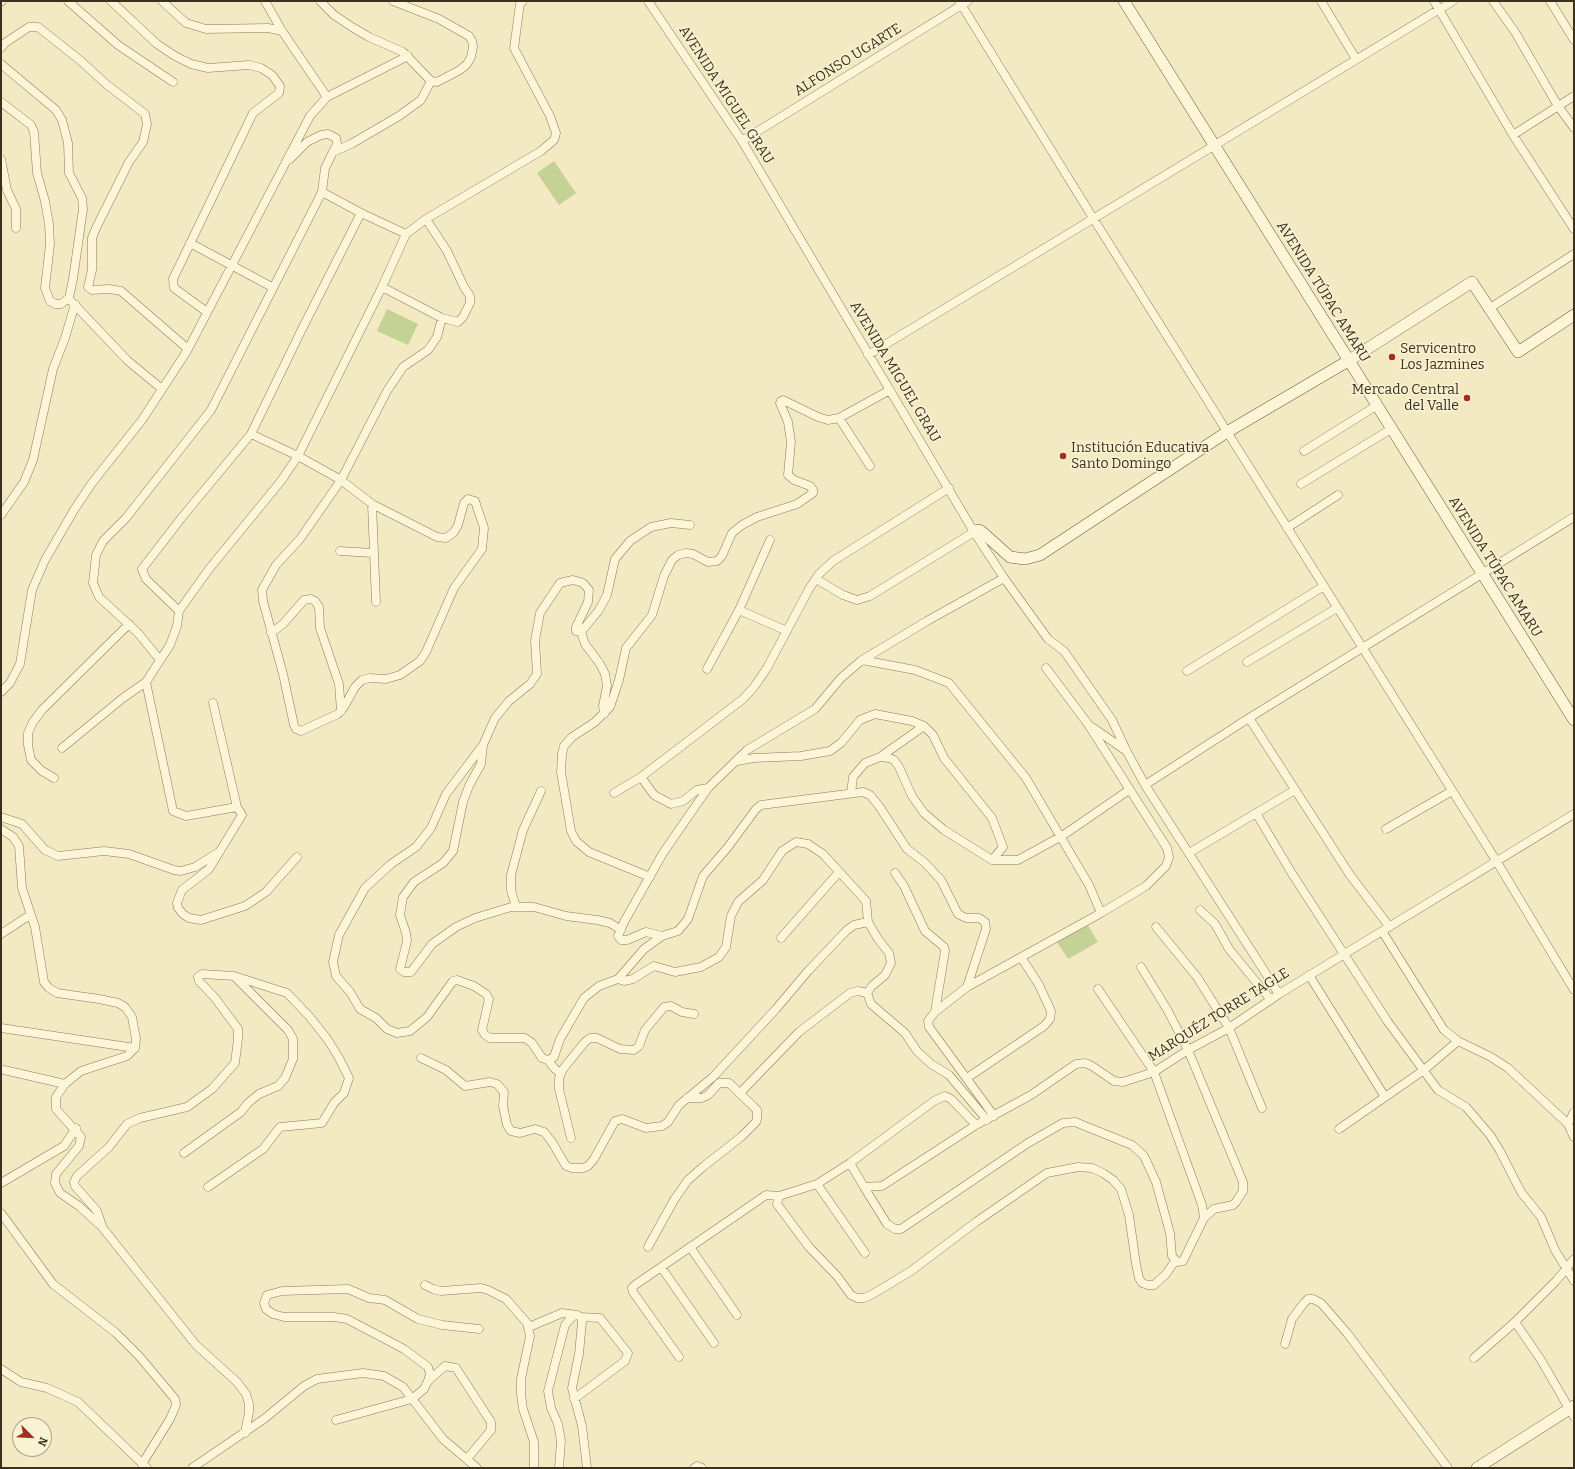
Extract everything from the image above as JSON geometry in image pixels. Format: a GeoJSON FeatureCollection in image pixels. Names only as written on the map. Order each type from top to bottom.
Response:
{"type":"FeatureCollection","features":[{"type":"Feature","properties":{"kind":"street"},"geometry":{"type":"LineString","coordinates":[[68,1],[118,44],[173,82]]}},
{"type":"Feature","properties":{"kind":"street"},"geometry":{"type":"LineString","coordinates":[[111,1],[157,44],[185,61],[208,68],[249,65],[261,68],[272,75],[280,86],[279,93],[253,113],[173,278],[174,288],[207,312]]}},
{"type":"Feature","properties":{"kind":"street"},"geometry":{"type":"LineString","coordinates":[[162,1],[186,23],[206,29],[268,28],[282,31]]}},
{"type":"Feature","properties":{"kind":"street"},"geometry":{"type":"LineString","coordinates":[[265,1],[282,31],[327,96]]}},
{"type":"Feature","properties":{"kind":"street"},"geometry":{"type":"LineString","coordinates":[[320,1],[334,15],[369,37],[403,52],[431,81],[437,82],[460,70],[467,64],[471,57],[472,41],[469,36],[439,19],[393,1]]}},
{"type":"Feature","properties":{"kind":"street","name":"AVENIDA MIGUEL GRAU"},"geometry":{"type":"LineString","coordinates":[[648,1],[742,141],[974,532],[1004,578],[1048,639],[1064,651],[1112,720],[1145,785],[1279,994]]}},
{"type":"Feature","properties":{"kind":"street","name":"AVENIDA TÚPAC AMARU"},"geometry":{"type":"LineString","coordinates":[[1124,1],[1376,406],[1574,720]]}},
{"type":"Feature","properties":{"kind":"street"},"geometry":{"type":"LineString","coordinates":[[1321,1],[1356,60]]}},
{"type":"Feature","properties":{"kind":"street"},"geometry":{"type":"LineString","coordinates":[[1434,1],[1514,135],[1574,229]]}},
{"type":"Feature","properties":{"kind":"street"},"geometry":{"type":"LineString","coordinates":[[868,355],[1092,218],[1453,1]]}},
{"type":"Feature","properties":{"kind":"street"},"geometry":{"type":"LineString","coordinates":[[1493,1],[1515,32],[1558,106],[1574,128]]}},
{"type":"Feature","properties":{"kind":"street"},"geometry":{"type":"LineString","coordinates":[[1550,1],[1574,40]]}},
{"type":"Feature","properties":{"kind":"street"},"geometry":{"type":"LineString","coordinates":[[62,748],[122,698],[146,682],[170,645],[177,626],[179,611],[209,569],[281,481],[298,456],[382,287],[406,234],[426,219],[541,151],[554,140],[556,134],[550,116],[514,48],[518,2]]}},
{"type":"Feature","properties":{"kind":"street"},"geometry":{"type":"LineString","coordinates":[[963,2],[1092,218],[1497,862],[1574,990]]}},
{"type":"Feature","properties":{"kind":"street","name":"ALFONSO UGARTE"},"geometry":{"type":"LineString","coordinates":[[742,141],[963,2]]}},
{"type":"Feature","properties":{"kind":"street"},"geometry":{"type":"LineString","coordinates":[[1,48],[26,29],[33,26],[38,27],[81,61],[106,84],[145,114],[148,124],[143,142],[129,162],[92,238],[92,270],[88,286],[95,290],[109,289],[121,291],[188,349]]}},
{"type":"Feature","properties":{"kind":"street"},"geometry":{"type":"LineString","coordinates":[[1,692],[10,683],[20,664],[32,590],[45,560],[74,510],[92,483],[142,420],[188,349],[310,116],[327,96],[408,56]]}},
{"type":"Feature","properties":{"kind":"street"},"geometry":{"type":"LineString","coordinates":[[1,64],[56,110],[62,120],[68,143],[69,172],[79,190],[83,204],[73,279],[72,301],[65,338],[53,369],[33,460],[24,482],[1,515]]}},
{"type":"Feature","properties":{"kind":"street"},"geometry":{"type":"LineString","coordinates":[[333,152],[351,144],[399,116],[421,100],[431,81]]}},
{"type":"Feature","properties":{"kind":"street"},"geometry":{"type":"LineString","coordinates":[[1514,135],[1574,96]]}},
{"type":"Feature","properties":{"kind":"street"},"geometry":{"type":"LineString","coordinates":[[1,102],[31,125],[34,132],[37,173],[49,224],[50,244],[45,288],[48,299],[55,304],[72,301]]}},
{"type":"Feature","properties":{"kind":"street"},"geometry":{"type":"LineString","coordinates":[[160,660],[129,624],[98,597],[93,583],[96,555],[103,541],[126,518],[211,410],[272,287],[322,192],[325,168],[336,144],[336,138],[328,134],[321,135],[307,142],[284,165]]}},
{"type":"Feature","properties":{"kind":"street"},"geometry":{"type":"LineString","coordinates":[[1,159],[7,190],[16,209],[16,228]]}},
{"type":"Feature","properties":{"kind":"street"},"geometry":{"type":"LineString","coordinates":[[322,192],[361,213],[406,234]]}},
{"type":"Feature","properties":{"kind":"street"},"geometry":{"type":"LineString","coordinates":[[179,611],[146,579],[142,569],[183,516],[251,434],[361,213]]}},
{"type":"Feature","properties":{"kind":"street"},"geometry":{"type":"LineString","coordinates":[[382,287],[442,318],[458,322],[467,310],[470,303],[470,296],[464,287],[447,251],[426,219]]}},
{"type":"Feature","properties":{"kind":"street"},"geometry":{"type":"LineString","coordinates":[[190,243],[272,287]]}},
{"type":"Feature","properties":{"kind":"street"},"geometry":{"type":"LineString","coordinates":[[1490,308],[1574,254]]}},
{"type":"Feature","properties":{"kind":"street"},"geometry":{"type":"LineString","coordinates":[[816,579],[843,595],[857,600],[870,596],[978,530],[1010,557],[1025,559],[1040,555],[1227,432],[1348,361],[1472,282],[1518,352],[1574,315]]}},
{"type":"Feature","properties":{"kind":"street"},"geometry":{"type":"LineString","coordinates":[[72,301],[128,361],[162,389]]}},
{"type":"Feature","properties":{"kind":"street"},"geometry":{"type":"LineString","coordinates":[[251,434],[298,456],[341,480],[372,504],[437,537],[443,538],[450,535],[456,529],[466,500],[473,499],[484,528],[484,543],[482,549],[451,594],[426,652],[420,661],[412,669],[400,675],[362,680],[355,687],[341,711],[334,716],[304,730],[296,729],[263,601],[262,590],[276,564],[300,539],[341,480],[387,391],[403,367],[428,350],[437,337],[442,318]]}},
{"type":"Feature","properties":{"kind":"street"},"geometry":{"type":"LineString","coordinates":[[650,877],[589,852],[579,845],[571,831],[561,772],[563,750],[572,737],[595,722],[604,714],[615,695],[626,648],[652,614],[664,576],[672,560],[678,555],[686,553],[693,554],[708,562],[717,561],[722,556],[732,533],[742,525],[757,517],[797,504],[813,493],[810,486],[794,480],[788,475],[791,442],[788,422],[780,403],[781,401],[783,400],[818,418],[828,420],[839,418],[890,390]]}},
{"type":"Feature","properties":{"kind":"street"},"geometry":{"type":"LineString","coordinates":[[1304,451],[1376,406]]}},
{"type":"Feature","properties":{"kind":"street"},"geometry":{"type":"LineString","coordinates":[[839,418],[870,466]]}},
{"type":"Feature","properties":{"kind":"street"},"geometry":{"type":"LineString","coordinates":[[1301,484],[1391,429]]}},
{"type":"Feature","properties":{"kind":"street"},"geometry":{"type":"LineString","coordinates":[[614,793],[642,777],[743,699],[754,687],[816,579],[833,561],[949,488]]}},
{"type":"Feature","properties":{"kind":"street"},"geometry":{"type":"LineString","coordinates":[[1287,528],[1338,495]]}},
{"type":"Feature","properties":{"kind":"street"},"geometry":{"type":"LineString","coordinates":[[372,504],[376,602]]}},
{"type":"Feature","properties":{"kind":"street"},"geometry":{"type":"LineString","coordinates":[[1145,785],[1249,718],[1574,517]]}},
{"type":"Feature","properties":{"kind":"street"},"geometry":{"type":"LineString","coordinates":[[581,632],[599,610],[607,595],[615,559],[630,541],[651,527],[671,523],[690,525]]}},
{"type":"Feature","properties":{"kind":"street"},"geometry":{"type":"LineString","coordinates":[[707,668],[739,610],[770,540]]}},
{"type":"Feature","properties":{"kind":"street"},"geometry":{"type":"LineString","coordinates":[[340,551],[373,553]]}},
{"type":"Feature","properties":{"kind":"street"},"geometry":{"type":"LineString","coordinates":[[662,936],[646,932],[627,940],[621,940],[618,936],[673,837],[708,788],[747,750],[815,710],[841,678],[862,660],[927,621],[1004,578]]}},
{"type":"Feature","properties":{"kind":"street"},"geometry":{"type":"LineString","coordinates":[[561,1074],[548,1060],[542,1058],[532,1043],[525,1038],[490,1038],[485,1035],[482,1030],[489,999],[486,994],[474,986],[457,980],[449,986],[427,1017],[410,1032],[397,1033],[387,1029],[376,1018],[360,1009],[350,992],[336,976],[333,962],[339,935],[365,888],[391,864],[416,847],[432,828],[446,794],[483,745],[495,718],[509,701],[530,684],[537,674],[535,641],[540,613],[560,583],[573,580],[583,583],[589,590],[588,602],[576,627],[576,631],[581,632],[587,648],[600,664],[605,674],[607,686],[603,706],[604,714]]}},
{"type":"Feature","properties":{"kind":"street"},"geometry":{"type":"LineString","coordinates":[[1187,671],[1324,586]]}},
{"type":"Feature","properties":{"kind":"street"},"geometry":{"type":"LineString","coordinates":[[271,633],[282,624],[304,600],[310,598],[315,601],[319,607],[320,628],[339,684],[341,711]]}},
{"type":"Feature","properties":{"kind":"street"},"geometry":{"type":"LineString","coordinates":[[1247,662],[1338,608]]}},
{"type":"Feature","properties":{"kind":"street"},"geometry":{"type":"LineString","coordinates":[[739,610],[787,631]]}},
{"type":"Feature","properties":{"kind":"street"},"geometry":{"type":"LineString","coordinates":[[54,778],[42,771],[32,760],[28,745],[28,733],[30,728],[42,710],[129,624]]}},
{"type":"Feature","properties":{"kind":"street"},"geometry":{"type":"LineString","coordinates":[[862,660],[914,670],[949,683],[1026,778],[1062,836],[1089,885],[1101,913]]}},
{"type":"Feature","properties":{"kind":"street"},"geometry":{"type":"LineString","coordinates":[[990,1118],[967,1078],[929,1027],[928,1021],[935,1012],[968,987],[1101,913],[1146,886],[1166,866],[1169,857],[1167,848],[1088,724],[1046,668]]}},
{"type":"Feature","properties":{"kind":"street"},"geometry":{"type":"LineString","coordinates":[[146,682],[173,811],[186,816],[237,807]]}},
{"type":"Feature","properties":{"kind":"street"},"geometry":{"type":"LineString","coordinates":[[213,703],[237,807],[241,811],[241,820],[209,869],[182,890],[178,896],[178,908],[189,918],[201,920],[245,906],[266,892],[297,856]]}},
{"type":"Feature","properties":{"kind":"street"},"geometry":{"type":"LineString","coordinates":[[736,761],[754,758],[801,756],[830,751],[841,743],[860,720],[874,714],[912,720],[924,726],[933,735],[944,758],[992,818],[1003,846],[992,860]]}},
{"type":"Feature","properties":{"kind":"street"},"geometry":{"type":"LineString","coordinates":[[1249,718],[1350,875],[1390,926]]}},
{"type":"Feature","properties":{"kind":"street"},"geometry":{"type":"LineString","coordinates":[[1088,724],[1126,750]]}},
{"type":"Feature","properties":{"kind":"street"},"geometry":{"type":"LineString","coordinates":[[851,793],[853,778],[865,763],[880,757],[924,726]]}},
{"type":"Feature","properties":{"kind":"street"},"geometry":{"type":"LineString","coordinates":[[483,745],[481,764],[466,793],[453,851],[443,863],[414,882],[403,898],[400,915],[407,941],[400,969],[404,972],[411,972],[432,944],[456,927],[485,914],[516,907],[534,907],[566,916],[597,920],[610,924],[621,930]]}},
{"type":"Feature","properties":{"kind":"street"},"geometry":{"type":"LineString","coordinates":[[880,757],[894,760],[912,796],[924,813],[944,830],[992,860],[1018,860],[1062,836],[1129,790]]}},
{"type":"Feature","properties":{"kind":"street"},"geometry":{"type":"LineString","coordinates":[[642,777],[654,795],[671,804],[683,801],[697,790],[708,788]]}},
{"type":"Feature","properties":{"kind":"street"},"geometry":{"type":"LineString","coordinates":[[1189,853],[1295,790]]}},
{"type":"Feature","properties":{"kind":"street"},"geometry":{"type":"LineString","coordinates":[[516,907],[511,890],[511,875],[523,830],[541,791]]}},
{"type":"Feature","properties":{"kind":"street"},"geometry":{"type":"LineString","coordinates":[[1386,829],[1452,791]]}},
{"type":"Feature","properties":{"kind":"street"},"geometry":{"type":"LineString","coordinates":[[548,1060],[554,1057],[560,1039],[584,998],[599,986],[618,979],[644,949],[662,936],[678,931],[688,919],[703,876],[756,809],[761,805],[851,793],[862,792],[870,795],[907,848],[924,862],[941,880],[958,914],[966,918],[979,918],[984,922],[986,929],[968,987]]}},
{"type":"Feature","properties":{"kind":"street"},"geometry":{"type":"LineString","coordinates":[[1256,813],[1291,872],[1345,953],[1367,991],[1438,1090],[1466,1107],[1490,1135],[1521,1192],[1542,1217],[1555,1250],[1574,1281]]}},
{"type":"Feature","properties":{"kind":"street","name":"MARQUÉZ TORRE TAGLE"},"geometry":{"type":"LineString","coordinates":[[864,1187],[874,1188],[882,1186],[976,1125],[1031,1095],[1076,1064],[1085,1063],[1114,1081],[1123,1082],[1154,1072],[1188,1050],[1229,1028],[1309,975],[1574,814]]}},
{"type":"Feature","properties":{"kind":"street"},"geometry":{"type":"LineString","coordinates":[[1,817],[22,824],[45,850],[58,856],[104,852],[129,854],[174,870],[181,871],[195,867],[221,851]]}},
{"type":"Feature","properties":{"kind":"street"},"geometry":{"type":"LineString","coordinates":[[1,829],[13,837],[19,846],[22,888],[34,927],[44,982],[49,988],[57,993],[100,999],[125,1007],[133,1022],[135,1048],[127,1056],[81,1071],[65,1084],[56,1097],[56,1109],[76,1128],[82,1136],[80,1146],[56,1174],[55,1183],[60,1193],[79,1206],[102,1227],[196,1345],[237,1382],[246,1394],[249,1412],[245,1433]]}},
{"type":"Feature","properties":{"kind":"street"},"geometry":{"type":"LineString","coordinates":[[618,979],[624,981],[634,979],[654,966],[675,972],[700,967],[719,957],[726,947],[731,916],[738,902],[762,880],[782,851],[796,842],[808,844],[818,851],[866,901],[868,922],[878,939],[889,953],[890,963],[885,975],[872,986],[867,993]]}},
{"type":"Feature","properties":{"kind":"street"},"geometry":{"type":"LineString","coordinates":[[781,938],[839,872]]}},
{"type":"Feature","properties":{"kind":"street"},"geometry":{"type":"LineString","coordinates":[[895,872],[904,886],[925,931],[944,947],[945,951],[935,1012]]}},
{"type":"Feature","properties":{"kind":"street"},"geometry":{"type":"LineString","coordinates":[[1200,910],[1215,924],[1229,949],[1271,1000]]}},
{"type":"Feature","properties":{"kind":"street"},"geometry":{"type":"LineString","coordinates":[[1,934],[30,915]]}},
{"type":"Feature","properties":{"kind":"street"},"geometry":{"type":"LineString","coordinates":[[420,1058],[446,1070],[465,1086],[490,1082],[498,1084],[504,1092],[504,1106],[508,1128],[517,1133],[531,1130],[544,1132],[552,1142],[564,1163],[572,1168],[583,1168],[591,1163],[602,1147],[611,1125],[615,1121],[622,1119],[646,1128],[662,1126],[668,1122],[679,1105],[698,1091],[712,1077],[847,930],[854,925],[868,922]]}},
{"type":"Feature","properties":{"kind":"street"},"geometry":{"type":"LineString","coordinates":[[1156,927],[1197,977],[1229,1028],[1262,1108]]}},
{"type":"Feature","properties":{"kind":"street"},"geometry":{"type":"LineString","coordinates":[[1382,931],[1444,1030],[1458,1041],[1486,1053],[1508,1068],[1568,1124],[1574,1137]]}},
{"type":"Feature","properties":{"kind":"street"},"geometry":{"type":"LineString","coordinates":[[967,1078],[1044,1026],[1050,1018],[1051,1011],[1039,985],[1021,957]]}},
{"type":"Feature","properties":{"kind":"street"},"geometry":{"type":"LineString","coordinates":[[850,1163],[887,1224],[895,1229],[901,1229],[1028,1143],[1064,1123],[1075,1122],[1132,1145],[1144,1156],[1156,1182],[1170,1233],[1172,1256],[1175,1261],[1179,1263],[1182,1261],[1204,1218],[1214,1209],[1236,1202],[1243,1192],[1243,1182],[1188,1050],[1168,1011],[1141,967]]}},
{"type":"Feature","properties":{"kind":"street"},"geometry":{"type":"LineString","coordinates":[[102,1227],[97,1211],[75,1186],[74,1182],[77,1176],[109,1147],[127,1124],[140,1118],[187,1106],[212,1088],[235,1063],[238,1029],[215,998],[199,981],[198,977],[202,974],[234,976],[283,992],[294,999],[328,1040],[349,1078],[344,1093],[334,1103],[322,1123],[280,1127],[263,1149],[208,1188]]}},
{"type":"Feature","properties":{"kind":"street"},"geometry":{"type":"LineString","coordinates":[[1309,975],[1386,1097]]}},
{"type":"Feature","properties":{"kind":"street"},"geometry":{"type":"LineString","coordinates":[[184,1153],[241,1112],[248,1103],[259,1094],[278,1086],[285,1078],[293,1059],[293,1039],[288,1030],[234,976]]}},
{"type":"Feature","properties":{"kind":"street"},"geometry":{"type":"LineString","coordinates":[[1098,989],[1154,1072],[1202,1205],[1204,1218]]}},
{"type":"Feature","properties":{"kind":"street"},"geometry":{"type":"LineString","coordinates":[[741,1092],[799,1032],[850,993],[858,991],[867,993]]}},
{"type":"Feature","properties":{"kind":"street"},"geometry":{"type":"LineString","coordinates":[[867,993],[871,1004],[905,1033],[917,1051],[931,1064],[949,1075],[990,1118]]}},
{"type":"Feature","properties":{"kind":"street"},"geometry":{"type":"LineString","coordinates":[[572,1138],[559,1089],[561,1074],[575,1054],[590,1038],[599,1038],[620,1049],[634,1050],[639,1046],[645,1030],[664,1007],[671,1006],[682,1012],[694,1014]]}},
{"type":"Feature","properties":{"kind":"street"},"geometry":{"type":"LineString","coordinates":[[1,1028],[135,1048]]}},
{"type":"Feature","properties":{"kind":"street"},"geometry":{"type":"LineString","coordinates":[[1339,1129],[1424,1070],[1458,1041]]}},
{"type":"Feature","properties":{"kind":"street"},"geometry":{"type":"LineString","coordinates":[[4,1070],[65,1084]]}},
{"type":"Feature","properties":{"kind":"street"},"geometry":{"type":"LineString","coordinates":[[648,1247],[674,1200],[688,1180],[756,1122],[757,1110],[732,1084],[724,1082],[716,1085],[705,1097],[697,1099],[687,1098]]}},
{"type":"Feature","properties":{"kind":"street"},"geometry":{"type":"LineString","coordinates":[[679,1357],[633,1292],[632,1288],[635,1285],[766,1195],[779,1196],[817,1184],[850,1163],[934,1101],[945,1096],[952,1099],[976,1125]]}},
{"type":"Feature","properties":{"kind":"street"},"geometry":{"type":"LineString","coordinates":[[1568,1124],[1574,1112]]}},
{"type":"Feature","properties":{"kind":"street"},"geometry":{"type":"LineString","coordinates":[[1,1183],[64,1146],[76,1128]]}},
{"type":"Feature","properties":{"kind":"street"},"geometry":{"type":"LineString","coordinates":[[779,1196],[777,1204],[809,1248],[837,1276],[851,1295],[857,1298],[864,1298],[873,1294],[911,1271],[976,1222],[1047,1173],[1078,1168],[1092,1168],[1104,1173],[1113,1180],[1120,1189],[1129,1215],[1136,1264],[1139,1278],[1142,1283],[1154,1285],[1166,1274],[1175,1261]]}},
{"type":"Feature","properties":{"kind":"street"},"geometry":{"type":"LineString","coordinates":[[817,1184],[865,1253]]}},
{"type":"Feature","properties":{"kind":"street"},"geometry":{"type":"LineString","coordinates":[[1,1213],[53,1284],[116,1333],[139,1356],[174,1399],[176,1405],[145,1466],[78,1402],[47,1388],[21,1382],[1,1369]]}},
{"type":"Feature","properties":{"kind":"street"},"geometry":{"type":"LineString","coordinates":[[690,1247],[737,1314]]}},
{"type":"Feature","properties":{"kind":"street"},"geometry":{"type":"LineString","coordinates":[[1474,1358],[1516,1322],[1567,1269],[1574,1259]]}},
{"type":"Feature","properties":{"kind":"street"},"geometry":{"type":"LineString","coordinates":[[661,1267],[714,1343]]}},
{"type":"Feature","properties":{"kind":"street"},"geometry":{"type":"LineString","coordinates":[[425,1285],[441,1291],[481,1288],[488,1290],[506,1300],[525,1319],[529,1326],[530,1340],[521,1379],[521,1394],[523,1409],[534,1442],[534,1468]]}},
{"type":"Feature","properties":{"kind":"street"},"geometry":{"type":"LineString","coordinates":[[336,1420],[412,1399],[424,1389],[428,1381],[430,1374],[428,1367],[418,1358],[353,1321],[334,1317],[284,1317],[269,1312],[265,1307],[264,1299],[267,1295],[282,1291],[343,1288],[369,1298],[384,1300],[418,1320],[442,1325],[479,1329]]}},
{"type":"Feature","properties":{"kind":"street"},"geometry":{"type":"LineString","coordinates":[[1285,1344],[1292,1319],[1304,1303],[1308,1299],[1313,1299],[1321,1303],[1351,1339],[1448,1468]]}},
{"type":"Feature","properties":{"kind":"street"},"geometry":{"type":"LineString","coordinates":[[529,1326],[562,1313],[600,1318],[628,1353],[625,1360],[574,1399]]}},
{"type":"Feature","properties":{"kind":"street"},"geometry":{"type":"LineString","coordinates":[[559,1468],[561,1441],[558,1424],[551,1408],[548,1391],[565,1326],[572,1316],[579,1316]]}},
{"type":"Feature","properties":{"kind":"street"},"geometry":{"type":"LineString","coordinates":[[579,1316],[582,1322],[579,1354],[572,1383],[574,1399],[582,1426],[587,1468]]}},
{"type":"Feature","properties":{"kind":"street"},"geometry":{"type":"LineString","coordinates":[[1478,1468],[1572,1411],[1516,1322]]}},
{"type":"Feature","properties":{"kind":"street"},"geometry":{"type":"LineString","coordinates":[[428,1381],[445,1366],[456,1368],[492,1422],[491,1430],[467,1459]]}},
{"type":"Feature","properties":{"kind":"street"},"geometry":{"type":"LineString","coordinates":[[192,1468],[245,1433],[304,1386],[317,1379],[363,1373],[378,1374],[397,1383],[412,1399],[443,1440],[456,1452],[478,1468]]}},
{"type":"Feature","properties":{"kind":"street"},"geometry":{"type":"LineString","coordinates":[[694,1468],[697,1466],[702,1468]]}},
{"type":"Feature","properties":{"kind":"green space"},"geometry":{"type":"Polygon","coordinates":[[[554,161],[576,193],[559,205],[537,173],[554,161]]]}},
{"type":"Feature","properties":{"kind":"green space"},"geometry":{"type":"Polygon","coordinates":[[[387,309],[418,324],[408,345],[377,331],[387,309]]]}},
{"type":"Feature","properties":{"kind":"green space"},"geometry":{"type":"Polygon","coordinates":[[[1087,924],[1098,942],[1068,959],[1057,942],[1087,924]]]}},
{"type":"Feature","properties":{"kind":"place","name":"Servicentro Los Jazmines"},"geometry":{"type":"Point","coordinates":[1392,357]}},
{"type":"Feature","properties":{"kind":"place","name":"Mercado Central del Valle"},"geometry":{"type":"Point","coordinates":[1467,398]}},
{"type":"Feature","properties":{"kind":"place","name":"Institución Educativa Santo Domingo"},"geometry":{"type":"Point","coordinates":[1063,456]}}]}
